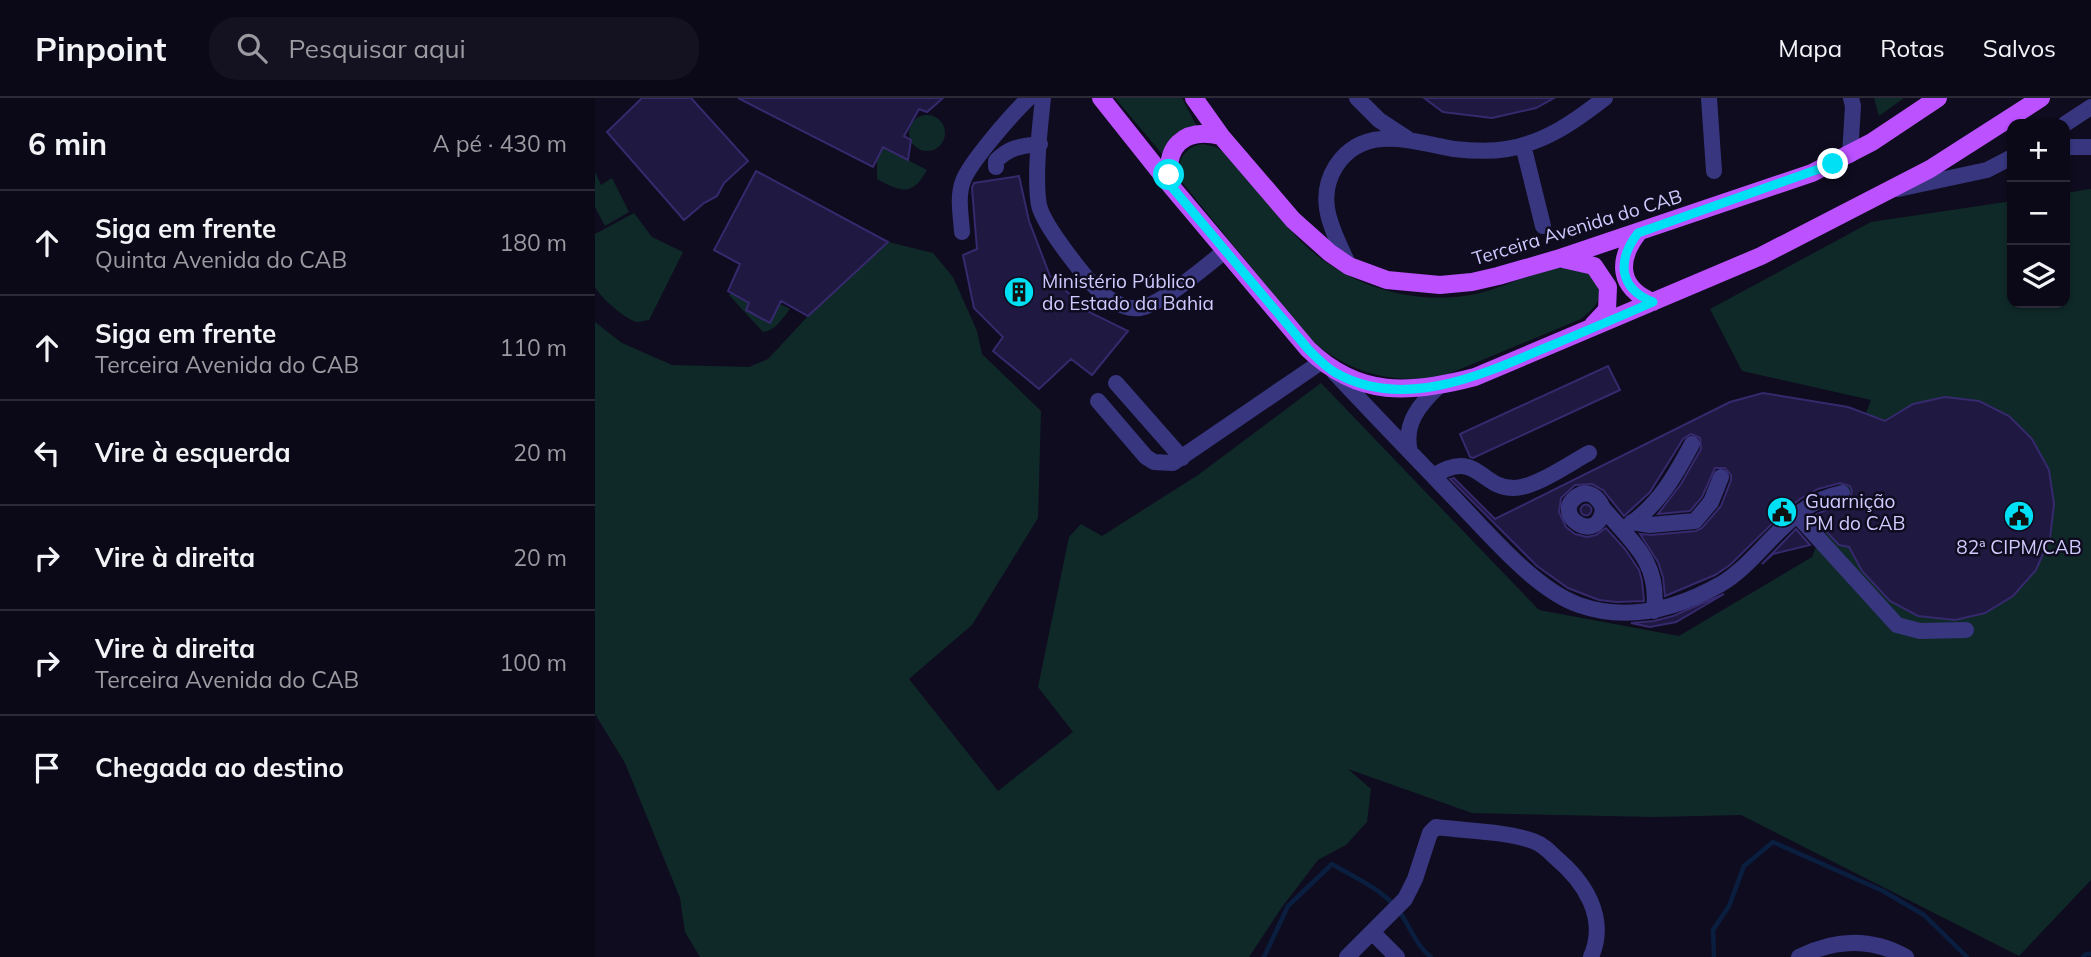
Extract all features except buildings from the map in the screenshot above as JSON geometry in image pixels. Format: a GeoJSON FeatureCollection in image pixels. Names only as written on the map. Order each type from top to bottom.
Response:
{"type":"FeatureCollection","features":[{"type":"Feature","properties":{"kind":"main road"},"geometry":{"type":"LineString","coordinates":[[1101,98],[1225,251],[1327,367],[1374,387],[1440,385],[1475,377],[1761,256],[1930,169],[2041,98]]}},
{"type":"Feature","properties":{"kind":"main road","name":"Terceira Avenida do CAB"},"geometry":{"type":"LineString","coordinates":[[1194,98],[1221,136],[1293,220],[1320,245],[1349,266],[1387,280],[1440,285],[1485,279],[1557,259],[1812,173],[1850,155],[1938,98]]}},
{"type":"Feature","properties":{"kind":"main road"},"geometry":{"type":"LineString","coordinates":[[1171,186],[1168,165],[1180,142],[1194,134],[1221,136]]}},
{"type":"Feature","properties":{"kind":"main road"},"geometry":{"type":"LineString","coordinates":[[1638,233],[1626,250],[1624,271],[1634,292],[1653,302]]}},
{"type":"Feature","properties":{"kind":"main road"},"geometry":{"type":"LineString","coordinates":[[1557,259],[1594,266],[1608,288],[1608,310],[1588,330]]}},
{"type":"Feature","properties":{"kind":"street"},"geometry":{"type":"LineString","coordinates":[[962,232],[961,191],[967,173],[1011,115],[1029,98]]}},
{"type":"Feature","properties":{"kind":"street"},"geometry":{"type":"LineString","coordinates":[[1043,98],[1038,193],[1041,215],[1103,295],[1118,304],[1131,308],[1141,307],[1154,302],[1225,251]]}},
{"type":"Feature","properties":{"kind":"street"},"geometry":{"type":"LineString","coordinates":[[1357,98],[1374,106],[1408,139]]}},
{"type":"Feature","properties":{"kind":"street"},"geometry":{"type":"LineString","coordinates":[[1349,266],[1330,225],[1325,194],[1329,180],[1347,152],[1381,139],[1408,139],[1453,149],[1478,151],[1507,149],[1535,143],[1568,126],[1605,98]]}},
{"type":"Feature","properties":{"kind":"street"},"geometry":{"type":"LineString","coordinates":[[1709,98],[1714,171]]}},
{"type":"Feature","properties":{"kind":"street"},"geometry":{"type":"LineString","coordinates":[[1850,155],[1853,106],[1851,98]]}},
{"type":"Feature","properties":{"kind":"street"},"geometry":{"type":"LineString","coordinates":[[2070,121],[2089,109],[2091,129]]}},
{"type":"Feature","properties":{"kind":"street"},"geometry":{"type":"LineString","coordinates":[[996,167],[996,161],[1005,151],[1039,144]]}},
{"type":"Feature","properties":{"kind":"street"},"geometry":{"type":"LineString","coordinates":[[1523,145],[1542,226]]}},
{"type":"Feature","properties":{"kind":"street"},"geometry":{"type":"LineString","coordinates":[[2070,147],[2091,147]]}},
{"type":"Feature","properties":{"kind":"street"},"geometry":{"type":"LineString","coordinates":[[1886,191],[1987,170],[2007,160]]}},
{"type":"Feature","properties":{"kind":"street"},"geometry":{"type":"LineString","coordinates":[[1098,401],[1146,457],[1163,464],[1173,463],[1327,367],[1504,549],[1555,592],[1576,604],[1603,611],[1654,611],[1678,605],[1723,583],[1797,515],[1820,499],[1842,493]]}},
{"type":"Feature","properties":{"kind":"street"},"geometry":{"type":"LineString","coordinates":[[1116,383],[1182,458]]}},
{"type":"Feature","properties":{"kind":"street"},"geometry":{"type":"LineString","coordinates":[[1410,452],[1408,442],[1411,420],[1440,385]]}},
{"type":"Feature","properties":{"kind":"street"},"geometry":{"type":"LineString","coordinates":[[1627,526],[1643,515],[1668,489],[1692,443]]}},
{"type":"Feature","properties":{"kind":"street"},"geometry":{"type":"LineString","coordinates":[[1433,476],[1447,467],[1466,467],[1477,470],[1502,486],[1519,488],[1589,453]]}},
{"type":"Feature","properties":{"kind":"street"},"geometry":{"type":"LineString","coordinates":[[1627,526],[1695,521],[1711,502],[1721,477]]}},
{"type":"Feature","properties":{"kind":"street"},"geometry":{"type":"LineString","coordinates":[[1603,508],[1627,526],[1652,570],[1656,595],[1654,611]]}},
{"type":"Feature","properties":{"kind":"street"},"geometry":{"type":"LineString","coordinates":[[1797,515],[1897,625],[1920,631],[1966,631]]}},
{"type":"Feature","properties":{"kind":"street"},"geometry":{"type":"LineString","coordinates":[[1347,957],[1405,899],[1411,890],[1430,833],[1436,827],[1517,837],[1544,847],[1570,869],[1582,883],[1589,898],[1597,932],[1591,957]]}},
{"type":"Feature","properties":{"kind":"street"},"geometry":{"type":"LineString","coordinates":[[1372,932],[1397,957]]}},
{"type":"Feature","properties":{"kind":"street"},"geometry":{"type":"LineString","coordinates":[[1798,957],[1840,942],[1859,942],[1884,947],[1906,957]]}},
{"type":"Feature","properties":{"kind":"green space"},"geometry":{"type":"Polygon","coordinates":[[[1115,98],[1182,98],[1196,125],[1176,133],[1162,154],[1115,98]]]}},
{"type":"Feature","properties":{"kind":"green space"},"geometry":{"type":"Polygon","coordinates":[[[1874,98],[1904,98],[1879,116],[1874,98]]]}},
{"type":"Feature","properties":{"kind":"green space"},"geometry":{"type":"Polygon","coordinates":[[[927,115],[939,121],[945,133],[939,145],[927,151],[915,145],[909,133],[915,121],[927,115]]]}},
{"type":"Feature","properties":{"kind":"green space"},"geometry":{"type":"Polygon","coordinates":[[[886,141],[890,151],[927,170],[916,185],[905,190],[877,179],[877,159],[886,141]]]}},
{"type":"Feature","properties":{"kind":"green space"},"geometry":{"type":"Polygon","coordinates":[[[1203,144],[1216,147],[1231,158],[1307,247],[1344,273],[1365,283],[1408,295],[1454,297],[1487,291],[1553,269],[1585,268],[1599,289],[1598,300],[1581,319],[1446,375],[1408,379],[1372,374],[1355,368],[1339,360],[1308,337],[1181,181],[1179,168],[1182,157],[1190,149],[1203,144]]]}},
{"type":"Feature","properties":{"kind":"green space"},"geometry":{"type":"Polygon","coordinates":[[[595,172],[601,185],[612,178],[629,212],[605,226],[595,207],[595,172]]]}},
{"type":"Feature","properties":{"kind":"green space"},"geometry":{"type":"Polygon","coordinates":[[[2091,189],[2091,880],[2019,956],[1741,815],[1654,817],[1472,813],[1348,769],[1371,789],[1367,822],[1346,845],[1318,860],[1249,957],[700,957],[685,932],[680,898],[625,763],[595,714],[595,322],[622,343],[672,365],[749,367],[768,359],[808,316],[888,242],[933,253],[953,277],[977,331],[982,354],[1041,411],[1038,518],[972,625],[909,679],[998,791],[1073,732],[1038,687],[1069,537],[1081,524],[1102,536],[1198,475],[1321,383],[1539,610],[1679,636],[1812,557],[1871,400],[1742,371],[1710,309],[1871,222],[2007,202],[2007,308],[2070,308],[2070,192],[2091,189]]]}},
{"type":"Feature","properties":{"kind":"green space"},"geometry":{"type":"Polygon","coordinates":[[[634,213],[652,237],[683,252],[649,320],[637,322],[614,308],[595,287],[595,234],[634,213]]]}},
{"type":"Feature","properties":{"kind":"green space"},"geometry":{"type":"Polygon","coordinates":[[[731,293],[742,299],[745,296],[751,299],[746,310],[770,322],[780,304],[790,309],[775,327],[763,332],[729,295],[731,293]]]}},
{"type":"Feature","properties":{"kind":"waterway"},"geometry":{"type":"LineString","coordinates":[[1714,957],[1713,930],[1729,906],[1744,866],[1773,842],[1883,891],[1924,915],[1967,957]]}},
{"type":"Feature","properties":{"kind":"waterway"},"geometry":{"type":"LineString","coordinates":[[1264,957],[1288,906],[1332,864],[1389,900],[1431,957]]}},
{"type":"Feature","properties":{"kind":"waterway"},"geometry":{"type":"LineString","coordinates":[[2083,957],[2091,954]]}},
{"type":"Feature","properties":{"kind":"place","name":"Ministério Público do Estado da Bahia"},"geometry":{"type":"Point","coordinates":[1019,292]}},
{"type":"Feature","properties":{"kind":"place","name":"Guarnição PM do CAB"},"geometry":{"type":"Point","coordinates":[1782,512]}},
{"type":"Feature","properties":{"kind":"place","name":"82ª CIPM/CAB"},"geometry":{"type":"Point","coordinates":[2019,516]}},
{"type":"Feature","properties":{"kind":"route"},"geometry":{"type":"LineString","coordinates":[[1169,175],[1171,186],[1321,362],[1334,372],[1361,384],[1403,388],[1440,385],[1475,377],[1653,302],[1634,292],[1624,271],[1626,250],[1638,233],[1833,164]]}}]}
